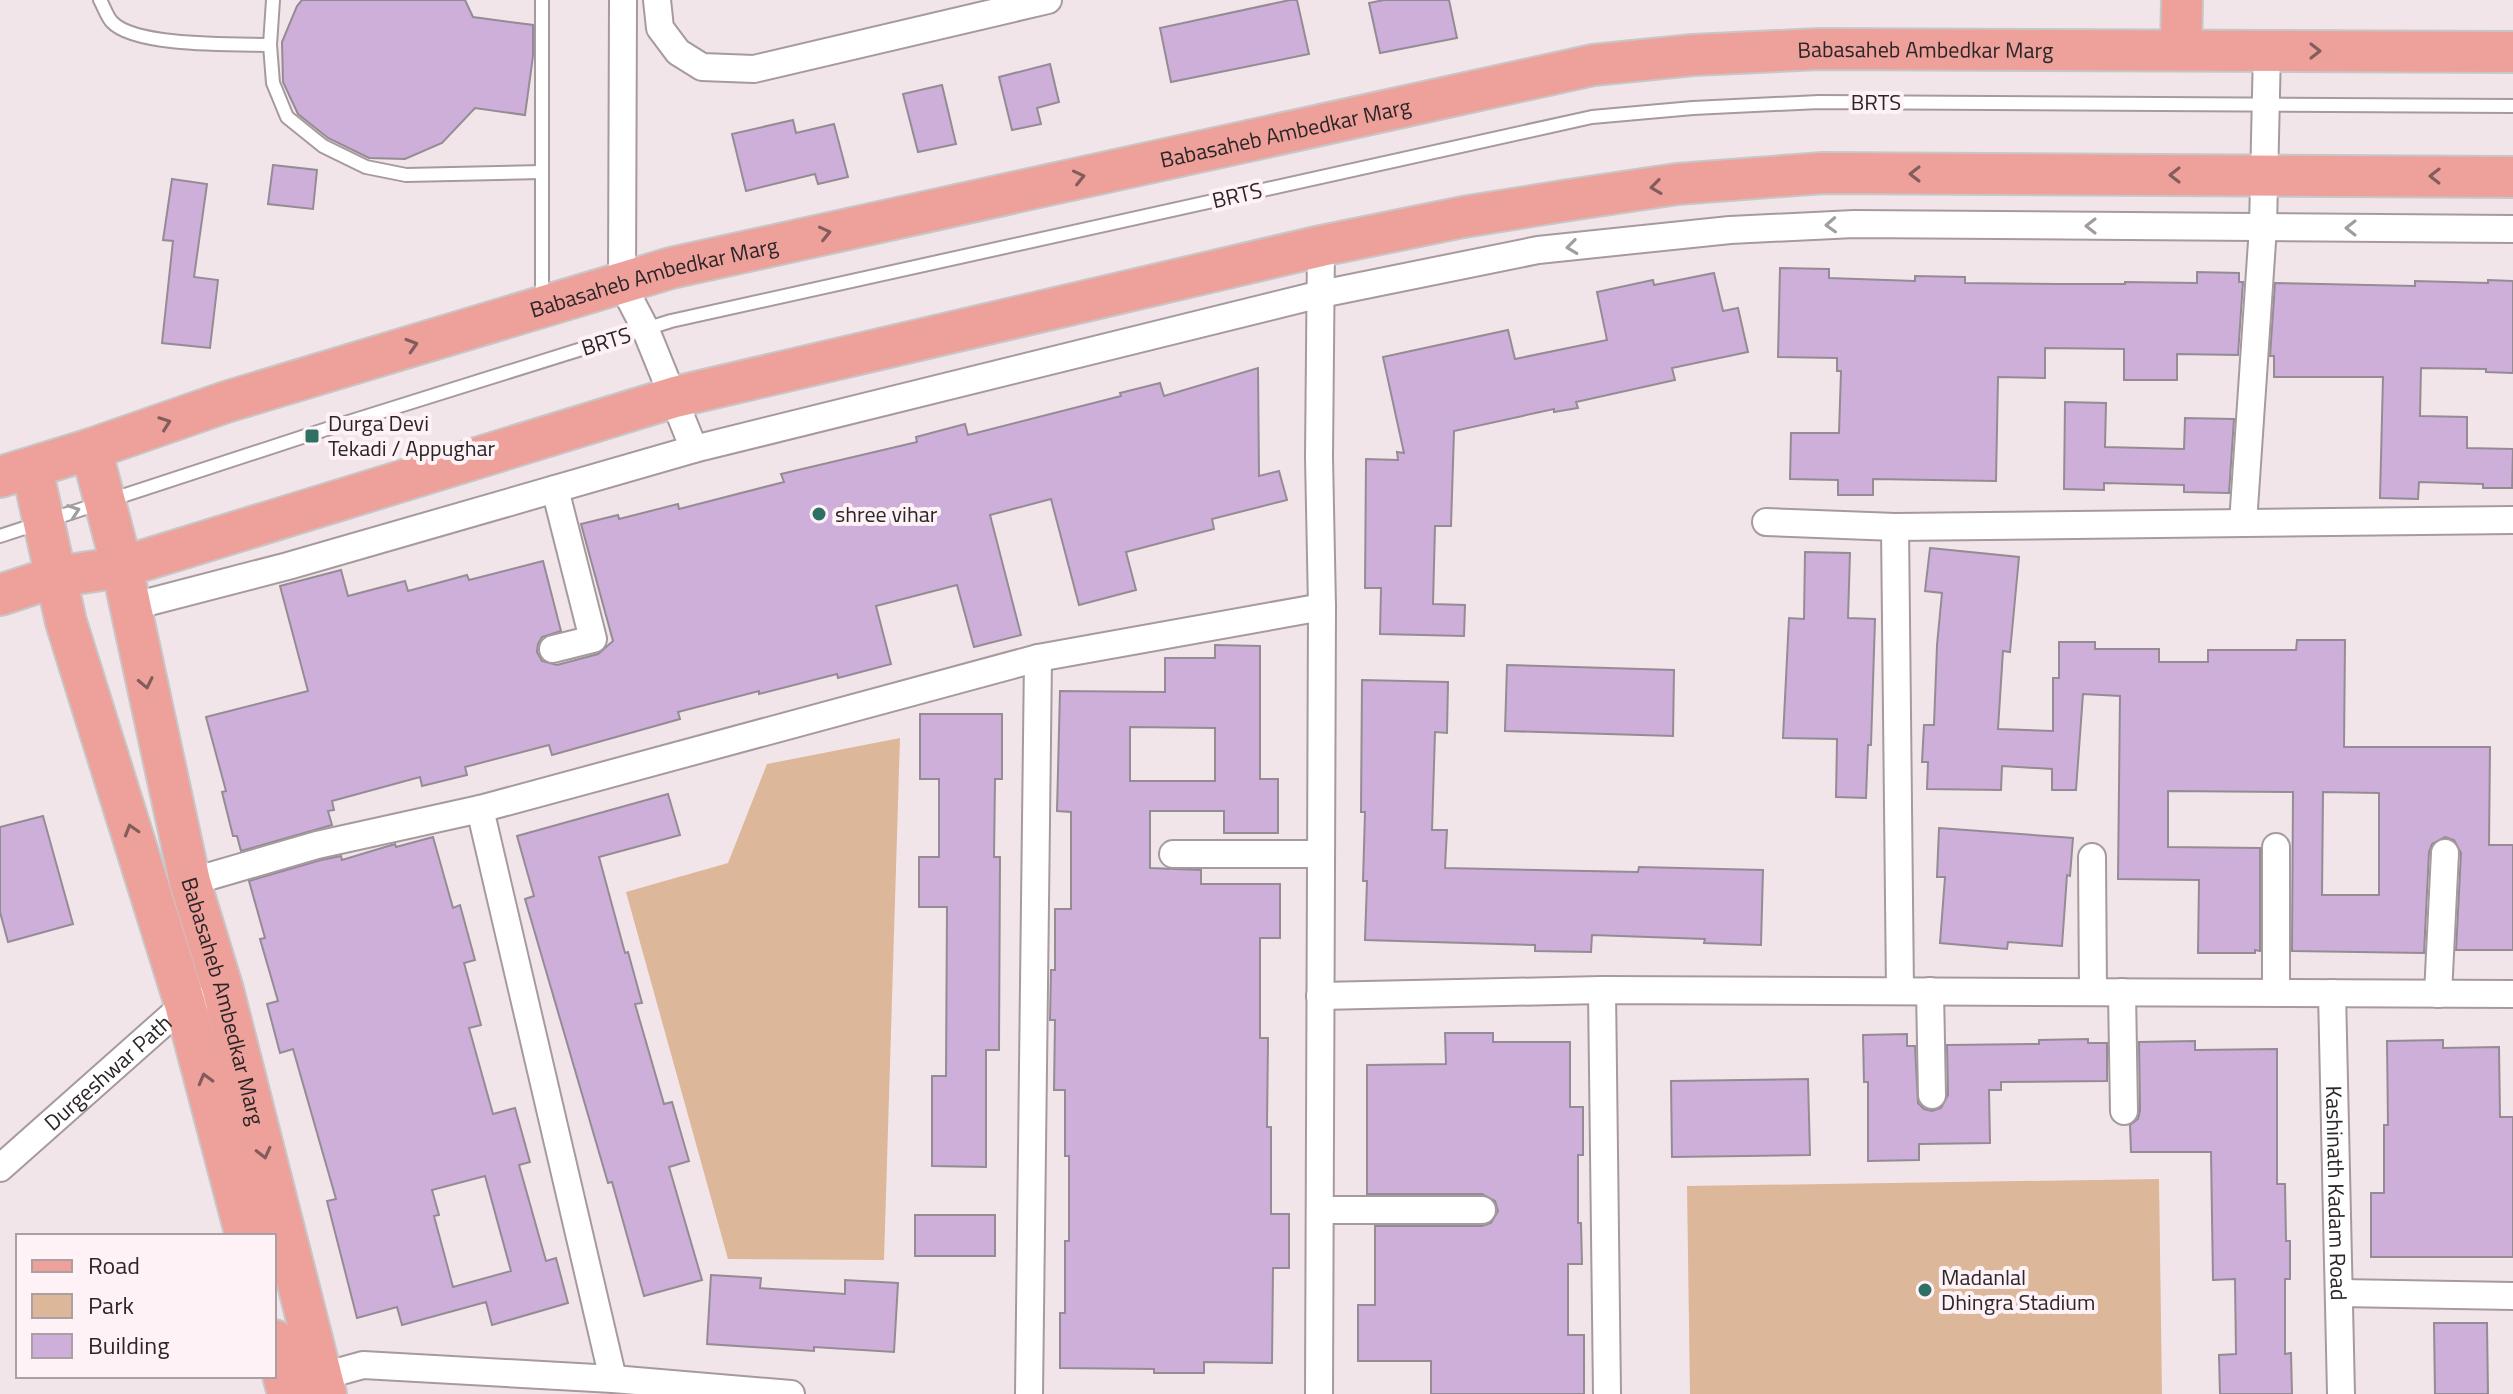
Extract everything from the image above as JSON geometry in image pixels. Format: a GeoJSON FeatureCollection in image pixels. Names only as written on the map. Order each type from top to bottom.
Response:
{"type":"FeatureCollection","features":[{"type":"Feature","properties":{"kind":"main road"},"geometry":{"type":"LineString","coordinates":[[2181,50],[2182,0]]}},
{"type":"Feature","properties":{"kind":"main road","name":"Babasaheb Ambedkar Marg"},"geometry":{"type":"LineString","coordinates":[[245,1234],[185,1004],[66,622],[42,522],[16,473],[226,402],[671,268],[1593,65],[1693,55],[1819,49],[2513,52]]}},
{"type":"Feature","properties":{"kind":"main road"},"geometry":{"type":"LineString","coordinates":[[0,595],[55,577],[122,567],[675,397],[1321,246],[1463,217],[1677,184],[1823,173],[2513,177]]}},
{"type":"Feature","properties":{"kind":"main road","name":"Babasaheb Ambedkar Marg"},"geometry":{"type":"LineString","coordinates":[[91,449],[122,567],[190,882],[223,990],[274,1234]]}},
{"type":"Feature","properties":{"kind":"main road"},"geometry":{"type":"LineString","coordinates":[[66,622],[130,607]]}},
{"type":"Feature","properties":{"kind":"main road","name":"Babasaheb Ambedkar Marg"},"geometry":{"type":"LineString","coordinates":[[276,1244],[306,1388]]}},
{"type":"Feature","properties":{"kind":"main road"},"geometry":{"type":"LineString","coordinates":[[276,1343],[306,1388]]}},
{"type":"Feature","properties":{"kind":"street"},"geometry":{"type":"LineString","coordinates":[[623,0],[622,284],[645,328],[694,449]]}},
{"type":"Feature","properties":{"kind":"street"},"geometry":{"type":"LineString","coordinates":[[657,0],[660,28],[678,52],[702,67],[754,69],[1048,0]]}},
{"type":"Feature","properties":{"kind":"street"},"geometry":{"type":"LineString","coordinates":[[2243,523],[2263,227],[2267,50]]}},
{"type":"Feature","properties":{"kind":"street"},"geometry":{"type":"LineString","coordinates":[[130,607],[288,566],[694,449],[1321,294],[1538,250],[1730,230],[1854,224],[2513,229]]}},
{"type":"Feature","properties":{"kind":"street"},"geometry":{"type":"LineString","coordinates":[[1319,1394],[1321,246]]}},
{"type":"Feature","properties":{"kind":"street"},"geometry":{"type":"LineString","coordinates":[[553,649],[593,639],[555,489]]}},
{"type":"Feature","properties":{"kind":"street"},"geometry":{"type":"LineString","coordinates":[[1766,522],[1895,527],[2513,520]]}},
{"type":"Feature","properties":{"kind":"street"},"geometry":{"type":"LineString","coordinates":[[1895,527],[1900,991]]}},
{"type":"Feature","properties":{"kind":"street"},"geometry":{"type":"LineString","coordinates":[[190,882],[317,845],[480,809],[1038,658],[1322,607]]}},
{"type":"Feature","properties":{"kind":"street"},"geometry":{"type":"LineString","coordinates":[[1029,1394],[1038,658]]}},
{"type":"Feature","properties":{"kind":"street"},"geometry":{"type":"LineString","coordinates":[[480,809],[613,1379]]}},
{"type":"Feature","properties":{"kind":"street"},"geometry":{"type":"LineString","coordinates":[[2276,847],[2276,993]]}},
{"type":"Feature","properties":{"kind":"street"},"geometry":{"type":"LineString","coordinates":[[2438,994],[2445,853]]}},
{"type":"Feature","properties":{"kind":"street"},"geometry":{"type":"LineString","coordinates":[[1173,854],[1321,854]]}},
{"type":"Feature","properties":{"kind":"street"},"geometry":{"type":"LineString","coordinates":[[2092,857],[2093,992]]}},
{"type":"Feature","properties":{"kind":"street","name":"Durgeshwar Path"},"geometry":{"type":"LineString","coordinates":[[0,1168],[185,1004],[223,990]]}},
{"type":"Feature","properties":{"kind":"street"},"geometry":{"type":"LineString","coordinates":[[1602,990],[1607,1394]]}},
{"type":"Feature","properties":{"kind":"street"},"geometry":{"type":"LineString","coordinates":[[1320,996],[1602,990],[2513,994]]}},
{"type":"Feature","properties":{"kind":"street"},"geometry":{"type":"LineString","coordinates":[[1930,991],[1932,1095]]}},
{"type":"Feature","properties":{"kind":"street"},"geometry":{"type":"LineString","coordinates":[[2122,992],[2124,1111]]}},
{"type":"Feature","properties":{"kind":"street","name":"Kashinath Kadam Road"},"geometry":{"type":"LineString","coordinates":[[2332,993],[2341,1394]]}},
{"type":"Feature","properties":{"kind":"street"},"geometry":{"type":"LineString","coordinates":[[1320,1210],[1482,1210]]}},
{"type":"Feature","properties":{"kind":"street"},"geometry":{"type":"LineString","coordinates":[[2340,1293],[2513,1296]]}},
{"type":"Feature","properties":{"kind":"street"},"geometry":{"type":"LineString","coordinates":[[306,1388],[363,1365],[554,1385],[613,1379],[734,1392],[791,1394]]}},
{"type":"Feature","properties":{"kind":"lane"},"geometry":{"type":"LineString","coordinates":[[100,0],[112,23],[139,36],[184,42],[270,45]]}},
{"type":"Feature","properties":{"kind":"lane"},"geometry":{"type":"LineString","coordinates":[[273,0],[270,45],[273,83],[287,117],[323,146],[366,167],[406,175],[542,172]]}},
{"type":"Feature","properties":{"kind":"lane"},"geometry":{"type":"LineString","coordinates":[[542,0],[542,305]]}},
{"type":"Feature","properties":{"kind":"lane","name":"BRTS"},"geometry":{"type":"LineString","coordinates":[[0,536],[106,499],[686,317],[1592,117],[1819,102],[2513,106]]}},
{"type":"Feature","properties":{"kind":"green space"},"geometry":{"type":"Polygon","coordinates":[[[900,738],[884,1260],[728,1259],[626,892],[728,863],[767,764],[900,738]]]}},
{"type":"Feature","properties":{"kind":"green space","name":"Madanlal Dhingra Stadium"},"geometry":{"type":"Polygon","coordinates":[[[2159,1179],[2162,1394],[1690,1394],[1687,1186],[2159,1179]]]}},
{"type":"Feature","properties":{"kind":"building"},"geometry":{"type":"Polygon","coordinates":[[[302,0],[465,0],[473,17],[533,25],[533,56],[525,115],[475,108],[442,143],[405,159],[369,158],[328,138],[298,114],[283,82],[282,42],[302,0]]]}},
{"type":"Feature","properties":{"kind":"building"},"geometry":{"type":"Polygon","coordinates":[[[1297,0],[1309,54],[1171,82],[1160,28],[1297,0]]]}},
{"type":"Feature","properties":{"kind":"building"},"geometry":{"type":"Polygon","coordinates":[[[1384,0],[1449,0],[1457,38],[1380,53],[1369,3],[1384,0]]]}},
{"type":"Feature","properties":{"kind":"building"},"geometry":{"type":"Polygon","coordinates":[[[1050,64],[1059,102],[1037,108],[1041,124],[1012,130],[999,77],[1050,64]]]}},
{"type":"Feature","properties":{"kind":"building"},"geometry":{"type":"Polygon","coordinates":[[[942,85],[956,144],[918,152],[903,94],[942,85]]]}},
{"type":"Feature","properties":{"kind":"building"},"geometry":{"type":"Polygon","coordinates":[[[793,120],[796,133],[834,124],[848,177],[818,184],[815,174],[746,191],[732,134],[793,120]]]}},
{"type":"Feature","properties":{"kind":"building"},"geometry":{"type":"Polygon","coordinates":[[[273,165],[317,170],[313,209],[268,204],[273,165]]]}},
{"type":"Feature","properties":{"kind":"building"},"geometry":{"type":"Polygon","coordinates":[[[172,179],[207,184],[194,277],[218,280],[210,348],[162,343],[173,241],[163,240],[172,179]]]}},
{"type":"Feature","properties":{"kind":"building"},"geometry":{"type":"Polygon","coordinates":[[[1780,268],[1829,269],[1829,278],[1915,281],[1915,276],[1965,277],[1965,283],[2197,283],[2197,272],[2239,273],[2239,282],[2243,282],[2238,355],[2177,354],[2177,380],[2124,380],[2124,349],[2045,348],[2045,378],[1998,377],[1996,481],[1873,479],[1873,495],[1838,495],[1838,480],[1790,479],[1791,433],[1839,433],[1841,371],[1837,371],[1837,358],[1778,357],[1780,268]]]}},
{"type":"Feature","properties":{"kind":"building"},"geometry":{"type":"Polygon","coordinates":[[[1714,273],[1723,311],[1738,308],[1748,352],[1672,368],[1675,380],[1576,402],[1578,408],[1554,412],[1554,409],[1454,431],[1451,526],[1435,526],[1433,604],[1465,605],[1464,636],[1380,634],[1381,588],[1365,588],[1366,459],[1398,460],[1397,452],[1404,453],[1383,357],[1508,330],[1515,359],[1607,340],[1597,292],[1653,280],[1654,285],[1714,273]]]}},
{"type":"Feature","properties":{"kind":"building"},"geometry":{"type":"Polygon","coordinates":[[[2488,280],[2513,281],[2513,373],[2486,372],[2486,369],[2421,368],[2420,416],[2467,417],[2467,448],[2513,449],[2512,488],[2419,482],[2418,499],[2380,498],[2383,377],[2274,377],[2274,356],[2270,356],[2275,283],[2415,286],[2415,281],[2488,283],[2488,280]]]}},
{"type":"Feature","properties":{"kind":"building"},"geometry":{"type":"Polygon","coordinates":[[[1258,368],[1259,476],[1279,471],[1287,500],[1212,519],[1214,529],[1126,552],[1136,590],[1079,605],[1051,499],[990,515],[1021,635],[974,647],[957,585],[876,606],[891,664],[838,678],[837,674],[759,694],[759,691],[678,712],[680,719],[552,755],[549,745],[465,767],[467,775],[422,786],[420,777],[332,801],[334,810],[328,811],[332,825],[241,851],[237,836],[233,836],[222,792],[226,791],[206,717],[308,691],[280,586],[341,570],[348,596],[405,581],[408,591],[467,575],[469,580],[543,561],[561,631],[542,637],[537,652],[542,661],[557,665],[598,654],[613,641],[581,524],[618,515],[619,519],[678,504],[679,509],[784,482],[781,474],[917,442],[916,437],[965,424],[968,435],[1160,383],[1164,396],[1258,368]]]}},
{"type":"Feature","properties":{"kind":"building"},"geometry":{"type":"Polygon","coordinates":[[[2065,402],[2106,403],[2105,447],[2184,449],[2185,418],[2234,419],[2229,493],[2184,492],[2184,485],[2104,483],[2104,490],[2064,489],[2065,402]]]}},
{"type":"Feature","properties":{"kind":"building"},"geometry":{"type":"Polygon","coordinates":[[[1930,548],[2019,557],[2010,652],[2003,651],[1998,729],[2053,731],[2053,678],[2059,678],[2059,642],[2095,642],[2095,649],[2159,649],[2159,662],[2208,662],[2208,650],[2296,650],[2297,640],[2345,640],[2344,747],[2490,747],[2489,845],[2513,845],[2513,950],[2456,950],[2461,853],[2454,840],[2445,837],[2432,844],[2429,852],[2424,953],[2292,951],[2293,792],[2168,791],[2168,847],[2260,848],[2260,951],[2198,953],[2199,880],[2118,879],[2120,696],[2083,694],[2076,790],[2052,790],[2052,769],[2002,766],[2001,790],[1927,789],[1928,762],[1922,762],[1924,725],[1934,725],[1942,593],[1925,591],[1930,548]],[[2323,792],[2322,895],[2379,895],[2379,793],[2323,792]]]}},
{"type":"Feature","properties":{"kind":"building"},"geometry":{"type":"Polygon","coordinates":[[[1805,552],[1850,553],[1848,618],[1875,619],[1866,798],[1836,797],[1837,739],[1783,738],[1789,618],[1804,619],[1805,552]]]}},
{"type":"Feature","properties":{"kind":"building"},"geometry":{"type":"Polygon","coordinates":[[[1215,645],[1260,646],[1260,779],[1278,779],[1278,833],[1224,833],[1224,811],[1150,811],[1150,868],[1201,870],[1201,884],[1280,884],[1280,938],[1260,938],[1260,1038],[1268,1038],[1267,1127],[1271,1127],[1271,1214],[1289,1214],[1289,1268],[1273,1268],[1272,1363],[1204,1362],[1204,1373],[1060,1368],[1060,1313],[1065,1313],[1065,1241],[1069,1241],[1069,1156],[1065,1156],[1065,1090],[1054,1090],[1055,1020],[1050,1020],[1051,970],[1055,970],[1055,909],[1071,909],[1071,812],[1057,811],[1060,691],[1165,692],[1165,658],[1215,658],[1215,645]],[[1130,727],[1130,781],[1215,781],[1215,728],[1130,727]]]}},
{"type":"Feature","properties":{"kind":"building"},"geometry":{"type":"Polygon","coordinates":[[[1507,665],[1674,670],[1673,736],[1505,731],[1507,665]]]}},
{"type":"Feature","properties":{"kind":"building"},"geometry":{"type":"Polygon","coordinates":[[[1362,680],[1448,682],[1447,733],[1435,732],[1432,830],[1447,830],[1445,868],[1638,872],[1639,867],[1763,870],[1761,945],[1704,943],[1705,939],[1592,935],[1591,952],[1535,951],[1535,945],[1365,940],[1367,881],[1363,881],[1365,812],[1361,812],[1362,680]]]}},
{"type":"Feature","properties":{"kind":"building"},"geometry":{"type":"Polygon","coordinates":[[[920,714],[1002,714],[1002,779],[995,779],[994,857],[1000,857],[999,1050],[986,1050],[986,1167],[932,1166],[932,1076],[946,1076],[947,907],[919,907],[919,857],[939,857],[939,779],[920,779],[920,714]]]}},
{"type":"Feature","properties":{"kind":"building"},"geometry":{"type":"Polygon","coordinates":[[[668,794],[680,835],[599,857],[642,1003],[635,1004],[664,1104],[672,1102],[689,1161],[669,1167],[702,1280],[644,1296],[525,899],[534,896],[517,836],[668,794]]]}},
{"type":"Feature","properties":{"kind":"building"},"geometry":{"type":"Polygon","coordinates":[[[43,816],[73,924],[8,942],[0,912],[0,827],[43,816]]]}},
{"type":"Feature","properties":{"kind":"building"},"geometry":{"type":"Polygon","coordinates":[[[1939,828],[2073,838],[2062,946],[2008,942],[2007,949],[1940,943],[1945,877],[1937,877],[1939,828]]]}},
{"type":"Feature","properties":{"kind":"building"},"geometry":{"type":"Polygon","coordinates":[[[433,837],[453,908],[460,905],[475,960],[464,963],[481,1025],[469,1028],[493,1114],[515,1108],[530,1162],[519,1165],[546,1261],[556,1258],[568,1303],[492,1325],[486,1302],[402,1325],[397,1307],[357,1318],[327,1201],[336,1199],[293,1049],[280,1053],[267,1004],[278,1001],[260,939],[265,938],[249,881],[321,860],[341,856],[342,860],[395,844],[396,847],[433,837]],[[485,1176],[432,1190],[439,1215],[434,1216],[453,1287],[511,1271],[485,1176]]]}},
{"type":"Feature","properties":{"kind":"building"},"geometry":{"type":"Polygon","coordinates":[[[1445,1033],[1493,1033],[1493,1042],[1570,1042],[1570,1107],[1583,1107],[1583,1155],[1578,1155],[1578,1223],[1581,1223],[1582,1264],[1568,1264],[1568,1335],[1584,1335],[1584,1394],[1431,1394],[1431,1361],[1358,1361],[1358,1305],[1375,1305],[1375,1226],[1482,1226],[1491,1223],[1498,1211],[1495,1201],[1482,1194],[1367,1194],[1367,1065],[1446,1064],[1445,1033]]]}},
{"type":"Feature","properties":{"kind":"building"},"geometry":{"type":"Polygon","coordinates":[[[1907,1034],[1907,1046],[1915,1046],[1918,1103],[1932,1111],[1941,1108],[1948,1095],[1947,1045],[2039,1044],[2039,1040],[2088,1039],[2088,1043],[2107,1043],[2107,1081],[2001,1082],[2001,1090],[1989,1090],[1990,1143],[1919,1144],[1919,1160],[1868,1161],[1868,1082],[1864,1082],[1863,1035],[1907,1034]]]}},
{"type":"Feature","properties":{"kind":"building"},"geometry":{"type":"Polygon","coordinates":[[[2443,1040],[2443,1048],[2499,1047],[2500,1117],[2513,1117],[2513,1257],[2371,1257],[2371,1193],[2384,1193],[2384,1125],[2388,1125],[2387,1041],[2443,1040]]]}},
{"type":"Feature","properties":{"kind":"building"},"geometry":{"type":"Polygon","coordinates":[[[2195,1041],[2195,1050],[2277,1049],[2277,1184],[2285,1184],[2286,1241],[2290,1241],[2290,1279],[2285,1279],[2285,1354],[2291,1353],[2292,1394],[2220,1394],[2219,1355],[2236,1354],[2235,1279],[2213,1280],[2211,1152],[2131,1152],[2130,1125],[2138,1119],[2140,1111],[2139,1042],[2195,1041]]]}},
{"type":"Feature","properties":{"kind":"building"},"geometry":{"type":"Polygon","coordinates":[[[1808,1079],[1810,1155],[1672,1157],[1671,1081],[1808,1079]]]}},
{"type":"Feature","properties":{"kind":"building"},"geometry":{"type":"Polygon","coordinates":[[[915,1215],[995,1215],[995,1256],[915,1256],[915,1215]]]}},
{"type":"Feature","properties":{"kind":"building"},"geometry":{"type":"Polygon","coordinates":[[[711,1275],[761,1278],[760,1288],[845,1294],[845,1280],[898,1283],[894,1352],[814,1347],[814,1351],[707,1344],[711,1275]]]}},
{"type":"Feature","properties":{"kind":"building"},"geometry":{"type":"Polygon","coordinates":[[[2434,1323],[2487,1323],[2488,1394],[2435,1394],[2434,1323]]]}},
{"type":"Feature","properties":{"kind":"place","name":"Durga Devi Tekadi / Appughar"},"geometry":{"type":"Point","coordinates":[312,436]}},
{"type":"Feature","properties":{"kind":"place","name":"shree vihar"},"geometry":{"type":"Point","coordinates":[819,514]}},
{"type":"Feature","properties":{"kind":"place","name":"Madanlal Dhingra Stadium"},"geometry":{"type":"Point","coordinates":[1925,1290]}}]}
